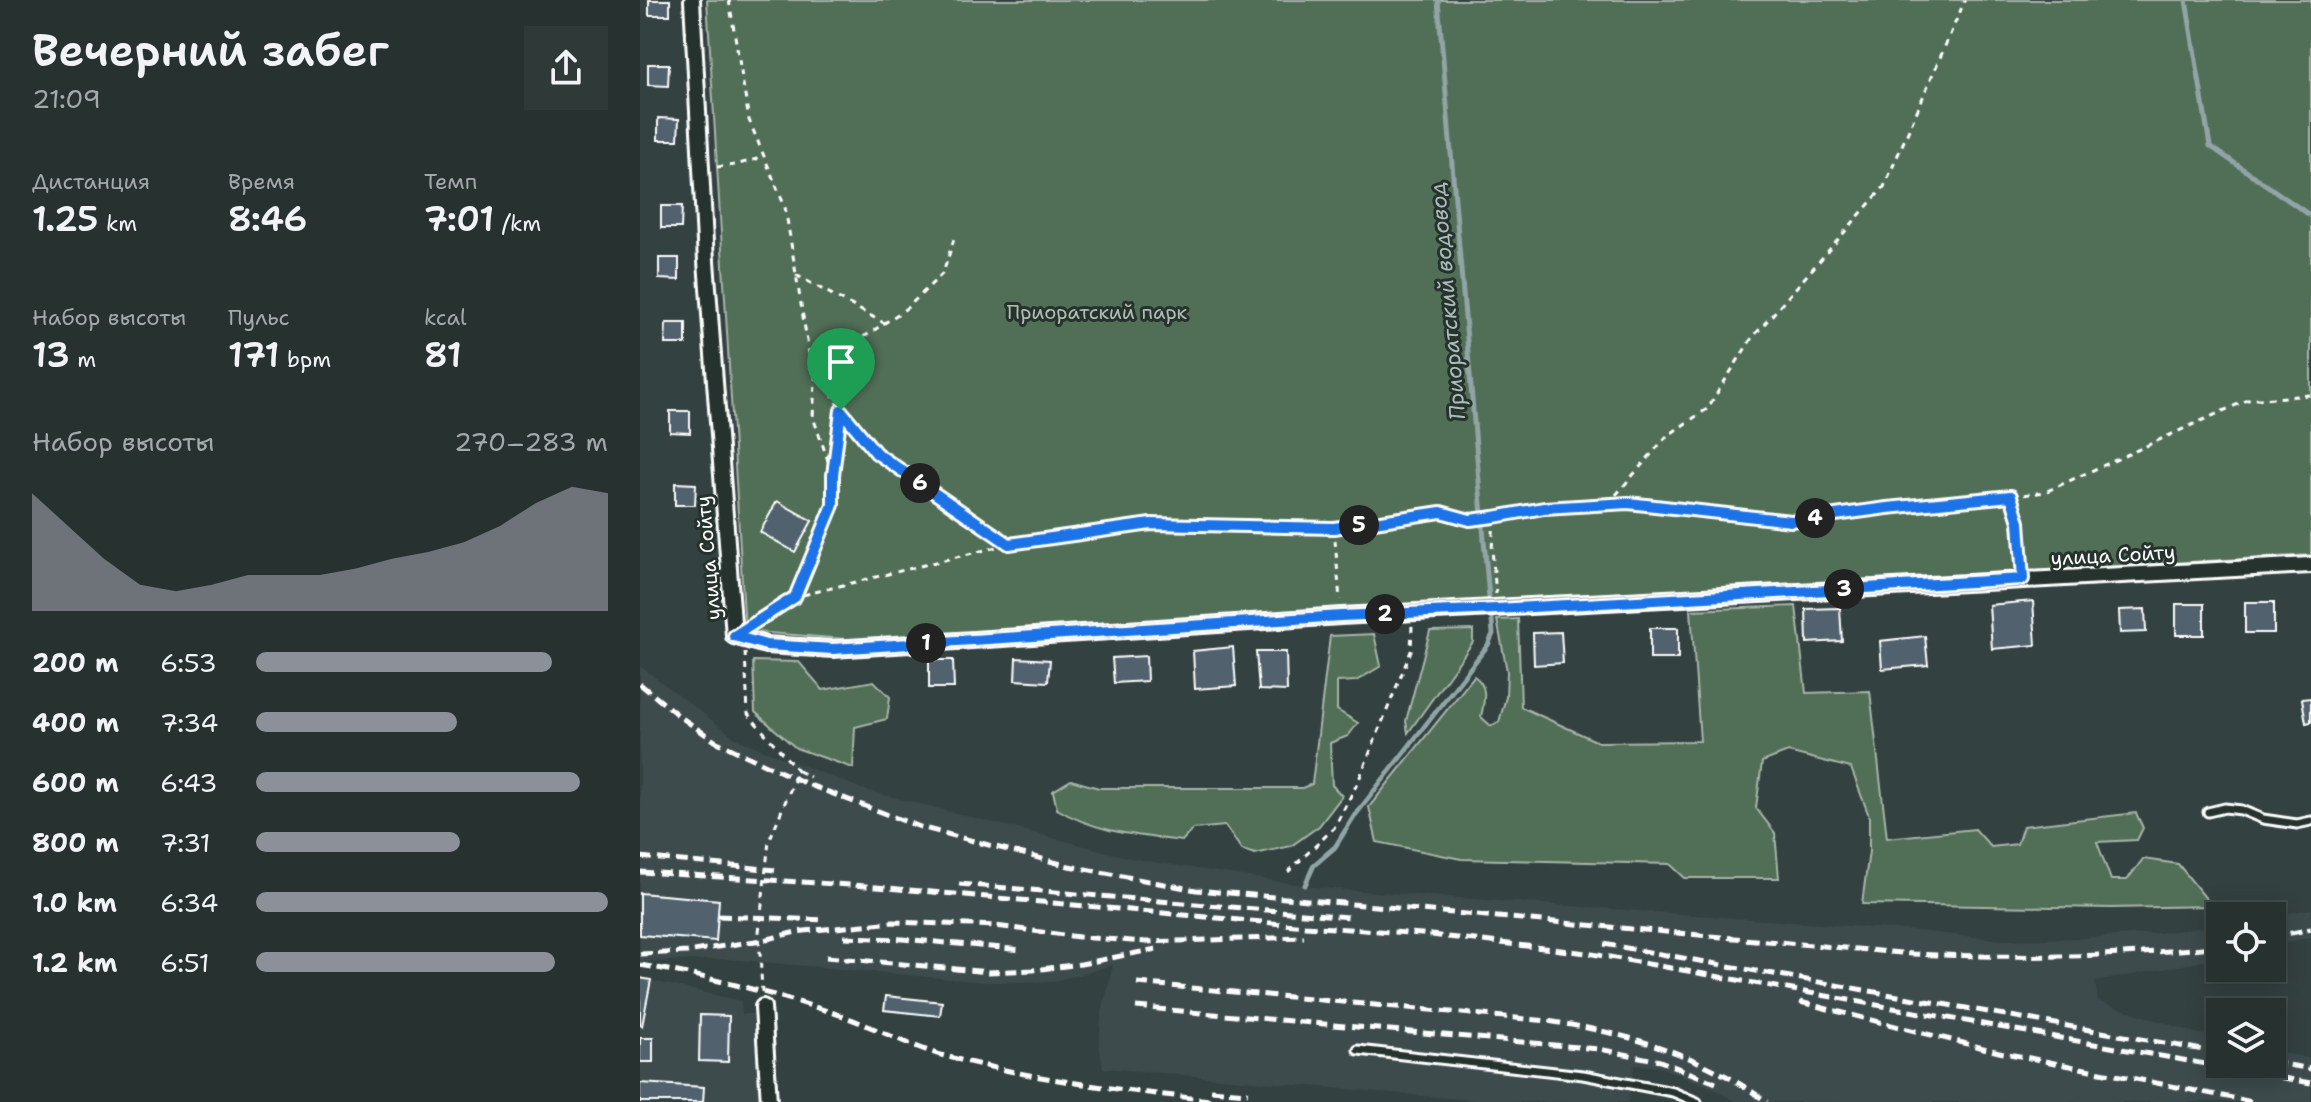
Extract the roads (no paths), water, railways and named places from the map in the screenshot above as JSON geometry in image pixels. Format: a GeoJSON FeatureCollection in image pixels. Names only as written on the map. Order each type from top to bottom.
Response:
{"type":"FeatureCollection","features":[{"type":"Feature","properties":{"kind":"street","name":"улица Сойту"},"geometry":{"type":"LineString","coordinates":[[692,0],[723,511],[740,638],[766,645],[833,649],[1341,616],[2311,565]]}},
{"type":"Feature","properties":{"kind":"street"},"geometry":{"type":"LineString","coordinates":[[763,1007],[769,1102]]}},
{"type":"Feature","properties":{"kind":"lane"},"geometry":{"type":"LineString","coordinates":[[2208,812],[2225,808],[2274,821],[2297,824],[2311,821]]}},
{"type":"Feature","properties":{"kind":"lane"},"geometry":{"type":"LineString","coordinates":[[1358,1050],[1583,1075],[1673,1092],[1697,1102]]}},
{"type":"Feature","properties":{"kind":"waterway","name":"Приоратский водовод"},"geometry":{"type":"LineString","coordinates":[[1438,0],[1489,598]]}},
{"type":"Feature","properties":{"kind":"waterway"},"geometry":{"type":"LineString","coordinates":[[2186,0],[2210,146],[2311,216]]}},
{"type":"Feature","properties":{"kind":"waterway","name":"Приоратский водовод"},"geometry":{"type":"LineString","coordinates":[[1305,885],[1314,865],[1335,847],[1353,818],[1488,645],[1493,634],[1492,620]]}},
{"type":"Feature","properties":{"kind":"railway"},"geometry":{"type":"LineString","coordinates":[[640,684],[715,741],[807,784],[920,827],[1069,866],[1196,890],[1912,954],[2066,956],[2206,947]]}},
{"type":"Feature","properties":{"kind":"railway"},"geometry":{"type":"LineString","coordinates":[[640,857],[775,870]]}},
{"type":"Feature","properties":{"kind":"railway"},"geometry":{"type":"LineString","coordinates":[[640,872],[866,886],[1422,934],[1587,953],[2311,1083]]}},
{"type":"Feature","properties":{"kind":"railway"},"geometry":{"type":"LineString","coordinates":[[959,884],[1349,917]]}},
{"type":"Feature","properties":{"kind":"railway"},"geometry":{"type":"LineString","coordinates":[[718,916],[825,920]]}},
{"type":"Feature","properties":{"kind":"railway"},"geometry":{"type":"LineString","coordinates":[[640,954],[687,952],[796,932],[893,922],[996,926],[1146,942],[1304,937]]}},
{"type":"Feature","properties":{"kind":"railway"},"geometry":{"type":"LineString","coordinates":[[2286,934],[2311,929]]}},
{"type":"Feature","properties":{"kind":"railway"},"geometry":{"type":"LineString","coordinates":[[844,937],[1023,950]]}},
{"type":"Feature","properties":{"kind":"railway"},"geometry":{"type":"LineString","coordinates":[[1604,944],[2206,1051]]}},
{"type":"Feature","properties":{"kind":"railway"},"geometry":{"type":"LineString","coordinates":[[826,957],[989,972],[1081,964],[1156,949]]}},
{"type":"Feature","properties":{"kind":"railway"},"geometry":{"type":"LineString","coordinates":[[640,965],[791,1000],[840,1015],[928,1051],[976,1064],[1084,1084],[1228,1102]]}},
{"type":"Feature","properties":{"kind":"railway"},"geometry":{"type":"LineString","coordinates":[[1137,983],[1578,1026],[1635,1039],[1690,1058],[1716,1070],[1767,1102]]}},
{"type":"Feature","properties":{"kind":"railway"},"geometry":{"type":"LineString","coordinates":[[1800,1002],[1999,1052],[2253,1102]]}},
{"type":"Feature","properties":{"kind":"railway"},"geometry":{"type":"LineString","coordinates":[[1136,1007],[1599,1049],[1660,1061],[1716,1083]]}},
{"type":"Feature","properties":{"kind":"railway"},"geometry":{"type":"LineString","coordinates":[[2286,1065],[2311,1069]]}},
{"type":"Feature","properties":{"kind":"railway"},"geometry":{"type":"LineString","coordinates":[[1211,1090],[1248,1093]]}},
{"type":"Feature","properties":{"kind":"park label","name":"Приоратский парк"},"geometry":{"type":"Point","coordinates":[1097,312]}}]}
